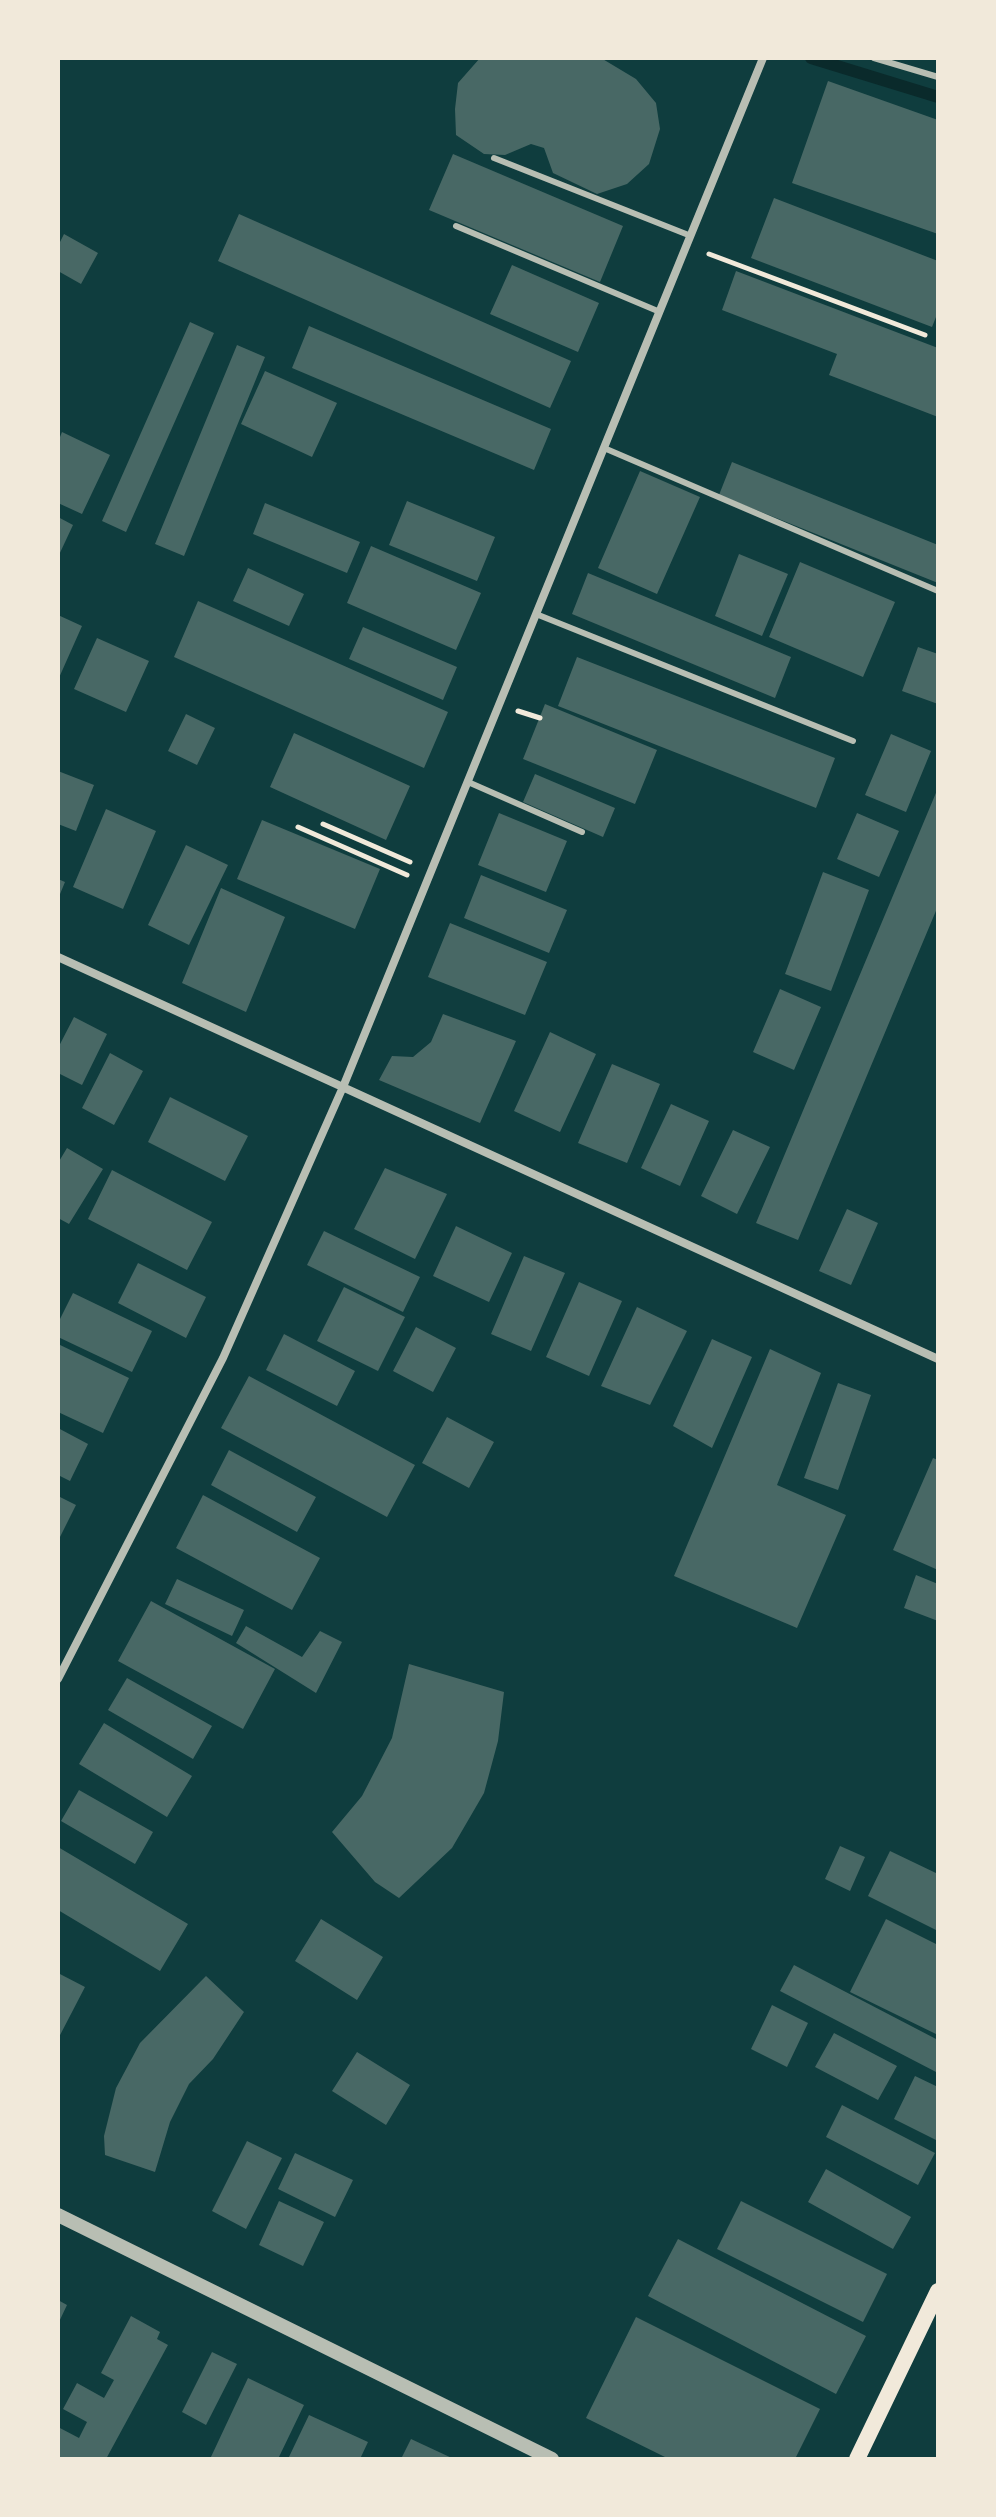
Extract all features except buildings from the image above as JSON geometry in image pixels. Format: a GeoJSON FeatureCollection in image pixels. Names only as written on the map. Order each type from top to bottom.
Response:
{"type":"FeatureCollection","features":[{"type":"Feature","properties":{"kind":"main road"},"geometry":{"type":"LineString","coordinates":[[857,2459],[938,2291]]}},
{"type":"Feature","properties":{"kind":"street"},"geometry":{"type":"LineString","coordinates":[[58,1679],[223,1358],[343,1087],[763,58]]}},
{"type":"Feature","properties":{"kind":"street"},"geometry":{"type":"LineString","coordinates":[[58,957],[938,1359]]}},
{"type":"Feature","properties":{"kind":"street"},"geometry":{"type":"LineString","coordinates":[[58,2215],[552,2459]]}},
{"type":"Feature","properties":{"kind":"lane"},"geometry":{"type":"LineString","coordinates":[[874,58],[938,77]]}},
{"type":"Feature","properties":{"kind":"lane"},"geometry":{"type":"LineString","coordinates":[[494,158],[691,236]]}},
{"type":"Feature","properties":{"kind":"lane"},"geometry":{"type":"LineString","coordinates":[[456,226],[660,312]]}},
{"type":"Feature","properties":{"kind":"lane"},"geometry":{"type":"LineString","coordinates":[[604,448],[938,591]]}},
{"type":"Feature","properties":{"kind":"lane"},"geometry":{"type":"LineString","coordinates":[[536,614],[853,741]]}},
{"type":"Feature","properties":{"kind":"lane"},"geometry":{"type":"LineString","coordinates":[[468,782],[582,832]]}},
{"type":"Feature","properties":{"kind":"path"},"geometry":{"type":"LineString","coordinates":[[687,246],[925,335]]}},
{"type":"Feature","properties":{"kind":"path"},"geometry":{"type":"LineString","coordinates":[[323,824],[431,871]]}},
{"type":"Feature","properties":{"kind":"path"},"geometry":{"type":"LineString","coordinates":[[298,827],[427,883]]}},
{"type":"Feature","properties":{"kind":"waterway"},"geometry":{"type":"LineString","coordinates":[[811,58],[938,97]]}}]}
